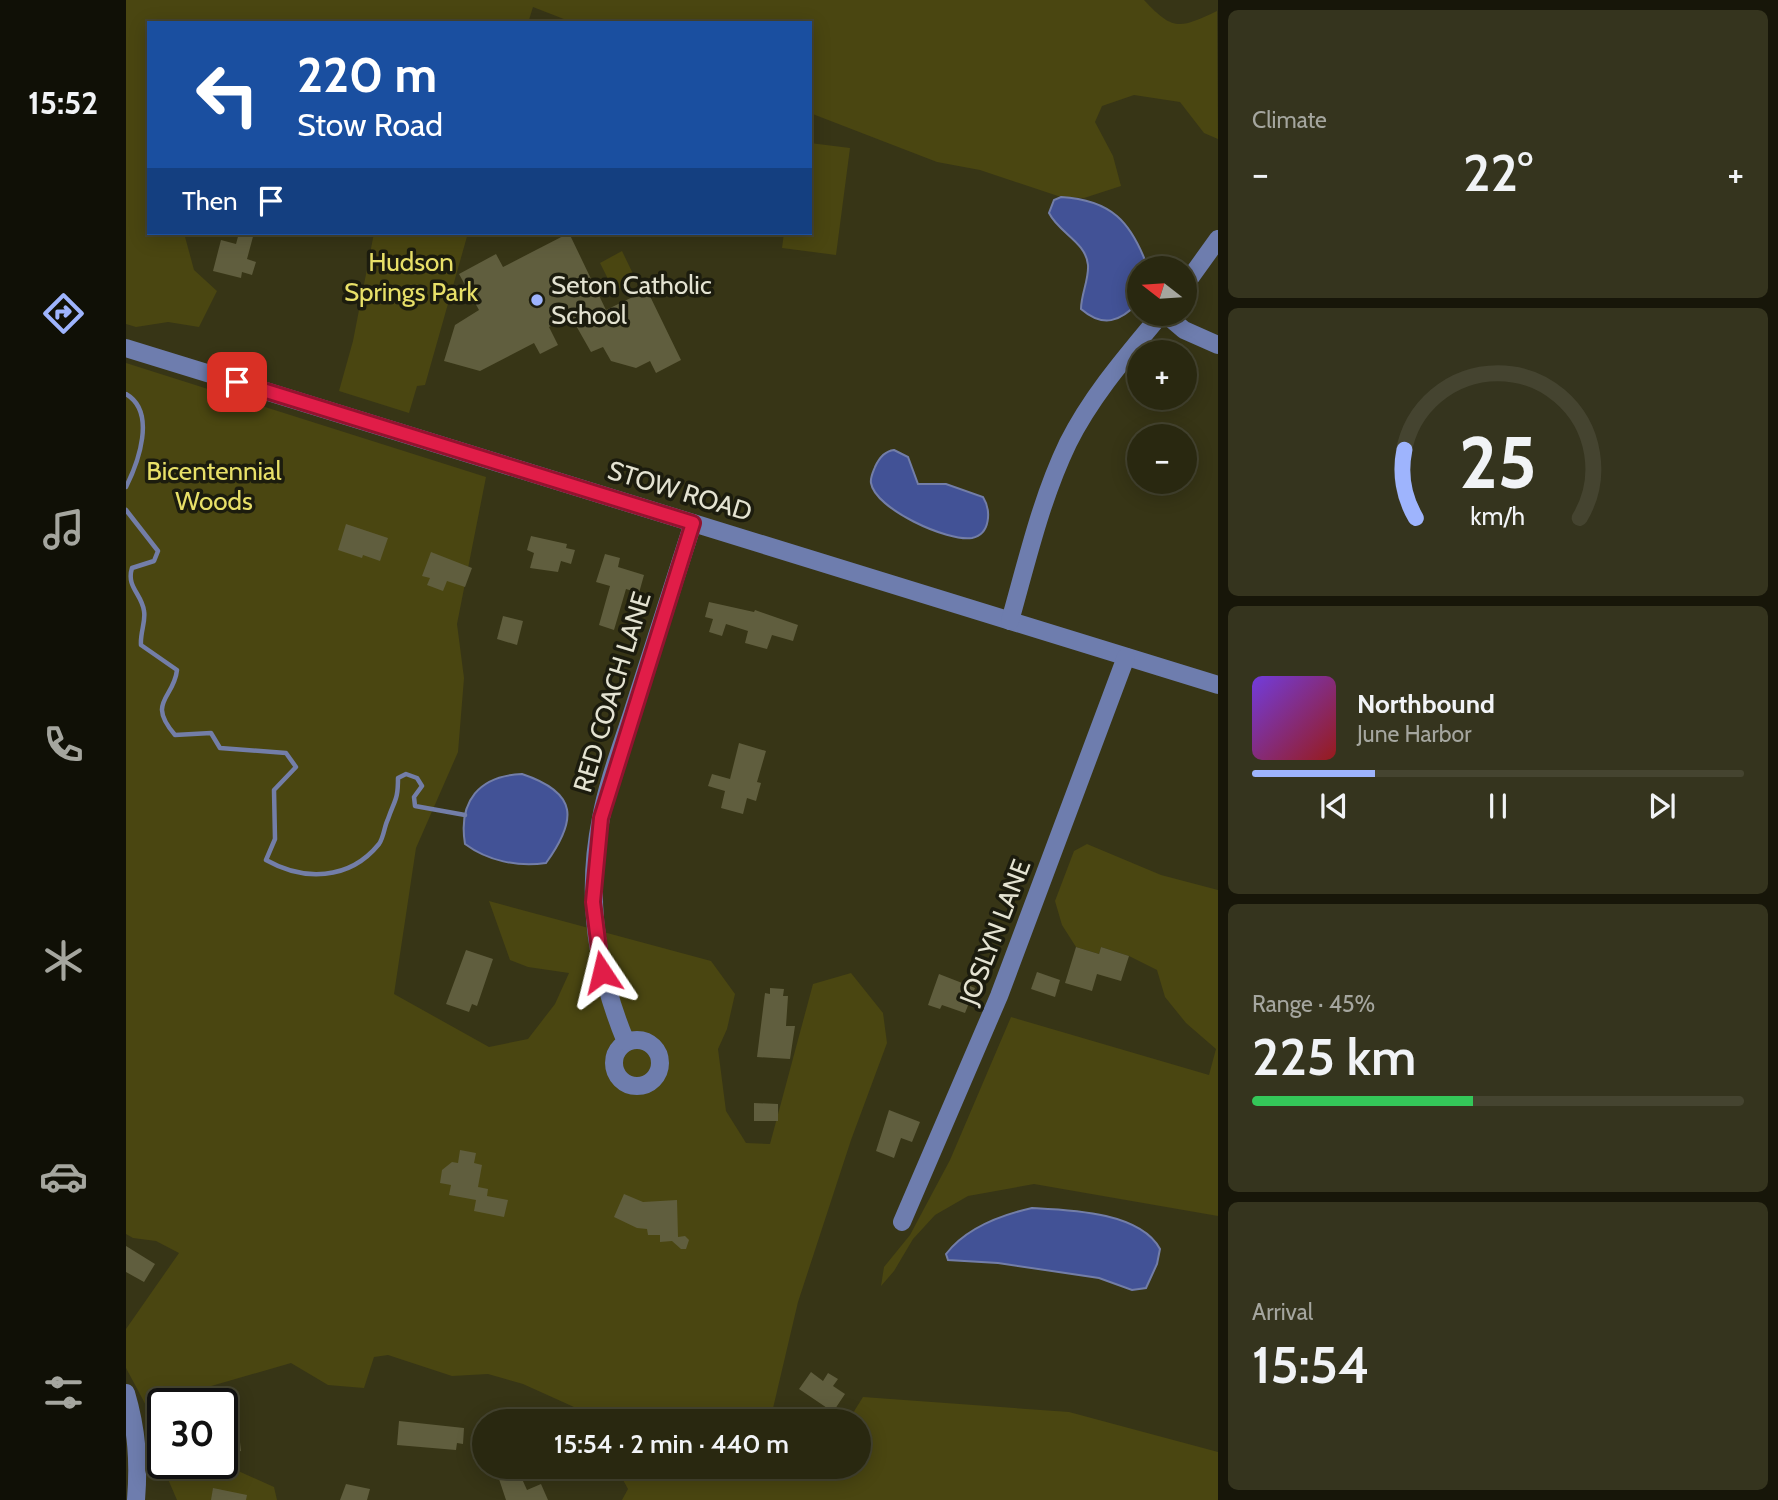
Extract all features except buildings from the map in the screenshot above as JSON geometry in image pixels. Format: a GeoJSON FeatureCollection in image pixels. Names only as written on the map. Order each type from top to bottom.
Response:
{"type":"FeatureCollection","features":[{"type":"Feature","properties":{"kind":"street"},"geometry":{"type":"LineString","coordinates":[[1197,268],[1218,239]]}},
{"type":"Feature","properties":{"kind":"street"},"geometry":{"type":"LineString","coordinates":[[1010,621],[1049,486],[1069,441],[1096,397],[1153,326]]}},
{"type":"Feature","properties":{"kind":"street"},"geometry":{"type":"LineString","coordinates":[[1180,326],[1192,335],[1218,345]]}},
{"type":"Feature","properties":{"kind":"street","name":"STOW ROAD"},"geometry":{"type":"LineString","coordinates":[[126,348],[1218,685]]}},
{"type":"Feature","properties":{"kind":"street","name":"RED COACH LANE"},"geometry":{"type":"LineString","coordinates":[[626,1042],[613,1010],[596,943],[593,902],[595,860],[609,787],[693,523]]}},
{"type":"Feature","properties":{"kind":"street","name":"JOSLYN LANE"},"geometry":{"type":"LineString","coordinates":[[902,1222],[999,996],[1126,657]]}},
{"type":"Feature","properties":{"kind":"street"},"geometry":{"type":"LineString","coordinates":[[126,1393],[135,1423],[139,1458],[136,1500]]}},
{"type":"Feature","properties":{"kind":"green space"},"geometry":{"type":"Polygon","coordinates":[[[126,0],[1144,0],[1162,17],[1177,24],[1185,24],[1217,11],[1218,139],[1204,133],[1180,102],[1134,95],[1102,106],[1095,122],[1113,156],[1121,186],[1084,198],[1061,197],[980,170],[937,162],[812,114],[812,21],[569,21],[533,7],[529,21],[147,21],[147,235],[185,235],[194,270],[217,291],[199,327],[168,322],[136,327],[126,324],[126,0]]]}},
{"type":"Feature","properties":{"kind":"green space"},"geometry":{"type":"Polygon","coordinates":[[[812,143],[850,148],[836,255],[782,248],[784,235],[812,235],[812,143]]]}},
{"type":"Feature","properties":{"kind":"green space","name":"Hudson Springs Park"},"geometry":{"type":"Polygon","coordinates":[[[374,235],[467,235],[425,385],[417,386],[409,413],[339,391],[353,341],[374,235]]]}},
{"type":"Feature","properties":{"kind":"green space"},"geometry":{"type":"Polygon","coordinates":[[[622,251],[636,280],[614,291],[600,263],[622,251]]]}},
{"type":"Feature","properties":{"kind":"green space","name":"Bicentennial Woods"},"geometry":{"type":"Polygon","coordinates":[[[126,363],[486,477],[457,624],[464,678],[458,752],[416,848],[394,994],[489,1047],[528,1039],[555,1004],[569,973],[528,967],[510,960],[489,901],[711,961],[735,994],[727,1029],[718,1049],[726,1111],[746,1143],[770,1144],[813,984],[851,973],[883,1013],[887,1043],[851,1140],[798,1302],[773,1409],[578,1409],[523,1384],[488,1374],[452,1376],[388,1355],[374,1357],[364,1388],[328,1385],[291,1363],[205,1388],[147,1388],[147,1407],[126,1368],[126,1329],[179,1253],[156,1241],[133,1238],[126,1234],[126,363]]]}},
{"type":"Feature","properties":{"kind":"green space"},"geometry":{"type":"Polygon","coordinates":[[[1087,844],[1161,875],[1218,890],[1218,1216],[1034,1184],[968,1196],[935,1215],[913,1239],[894,1271],[881,1286],[884,1267],[910,1235],[950,1160],[1011,1017],[1209,1075],[1216,1049],[1186,1023],[1165,997],[1157,970],[1129,956],[1101,947],[1099,954],[1076,947],[1062,925],[1055,901],[1074,851],[1087,844]]]}},
{"type":"Feature","properties":{"kind":"green space"},"geometry":{"type":"Polygon","coordinates":[[[863,1397],[1069,1412],[1218,1452],[1218,1500],[622,1500],[628,1489],[623,1479],[871,1479],[871,1409],[856,1409],[863,1397]]]}},
{"type":"Feature","properties":{"kind":"green space"},"geometry":{"type":"Polygon","coordinates":[[[238,1471],[274,1487],[277,1500],[177,1500],[168,1479],[238,1479],[238,1471]]]}},
{"type":"Feature","properties":{"kind":"water"},"geometry":{"type":"Polygon","coordinates":[[[1061,197],[1078,199],[1106,208],[1117,216],[1134,238],[1143,256],[1127,256],[1125,314],[1104,320],[1097,319],[1081,309],[1088,265],[1082,250],[1049,213],[1054,200],[1061,197]]]}},
{"type":"Feature","properties":{"kind":"water"},"geometry":{"type":"Polygon","coordinates":[[[894,450],[908,457],[918,484],[946,484],[983,497],[988,521],[983,532],[972,538],[947,535],[914,522],[885,503],[876,493],[871,479],[880,458],[894,450]]]}},
{"type":"Feature","properties":{"kind":"water"},"geometry":{"type":"Polygon","coordinates":[[[522,774],[554,790],[563,799],[567,810],[563,834],[546,863],[524,864],[493,859],[465,844],[465,815],[475,794],[494,780],[522,774]]]}},
{"type":"Feature","properties":{"kind":"water"},"geometry":{"type":"Polygon","coordinates":[[[1032,1208],[1103,1215],[1137,1227],[1160,1249],[1157,1264],[1146,1288],[1132,1290],[1099,1278],[998,1263],[948,1260],[946,1254],[974,1230],[1008,1214],[1032,1208]]]}},
{"type":"Feature","properties":{"kind":"waterway"},"geometry":{"type":"LineString","coordinates":[[126,394],[135,402],[143,425],[139,452],[126,487]]}},
{"type":"Feature","properties":{"kind":"waterway"},"geometry":{"type":"LineString","coordinates":[[126,510],[158,551],[154,561],[132,568],[131,580],[144,611],[141,645],[177,670],[162,707],[167,724],[175,735],[211,733],[220,748],[286,753],[296,767],[274,790],[275,839],[266,860],[295,872],[310,874],[340,871],[354,865],[381,841],[396,799],[398,778],[406,774],[417,778],[422,786],[414,797],[415,806],[465,815]]}},
{"type":"Feature","properties":{"kind":"place","name":"Seton Catholic School"},"geometry":{"type":"Point","coordinates":[537,300]}},
{"type":"Feature","properties":{"kind":"route"},"geometry":{"type":"LineString","coordinates":[[237,382],[693,523],[601,818],[593,902],[596,943],[602,972]]}}]}
